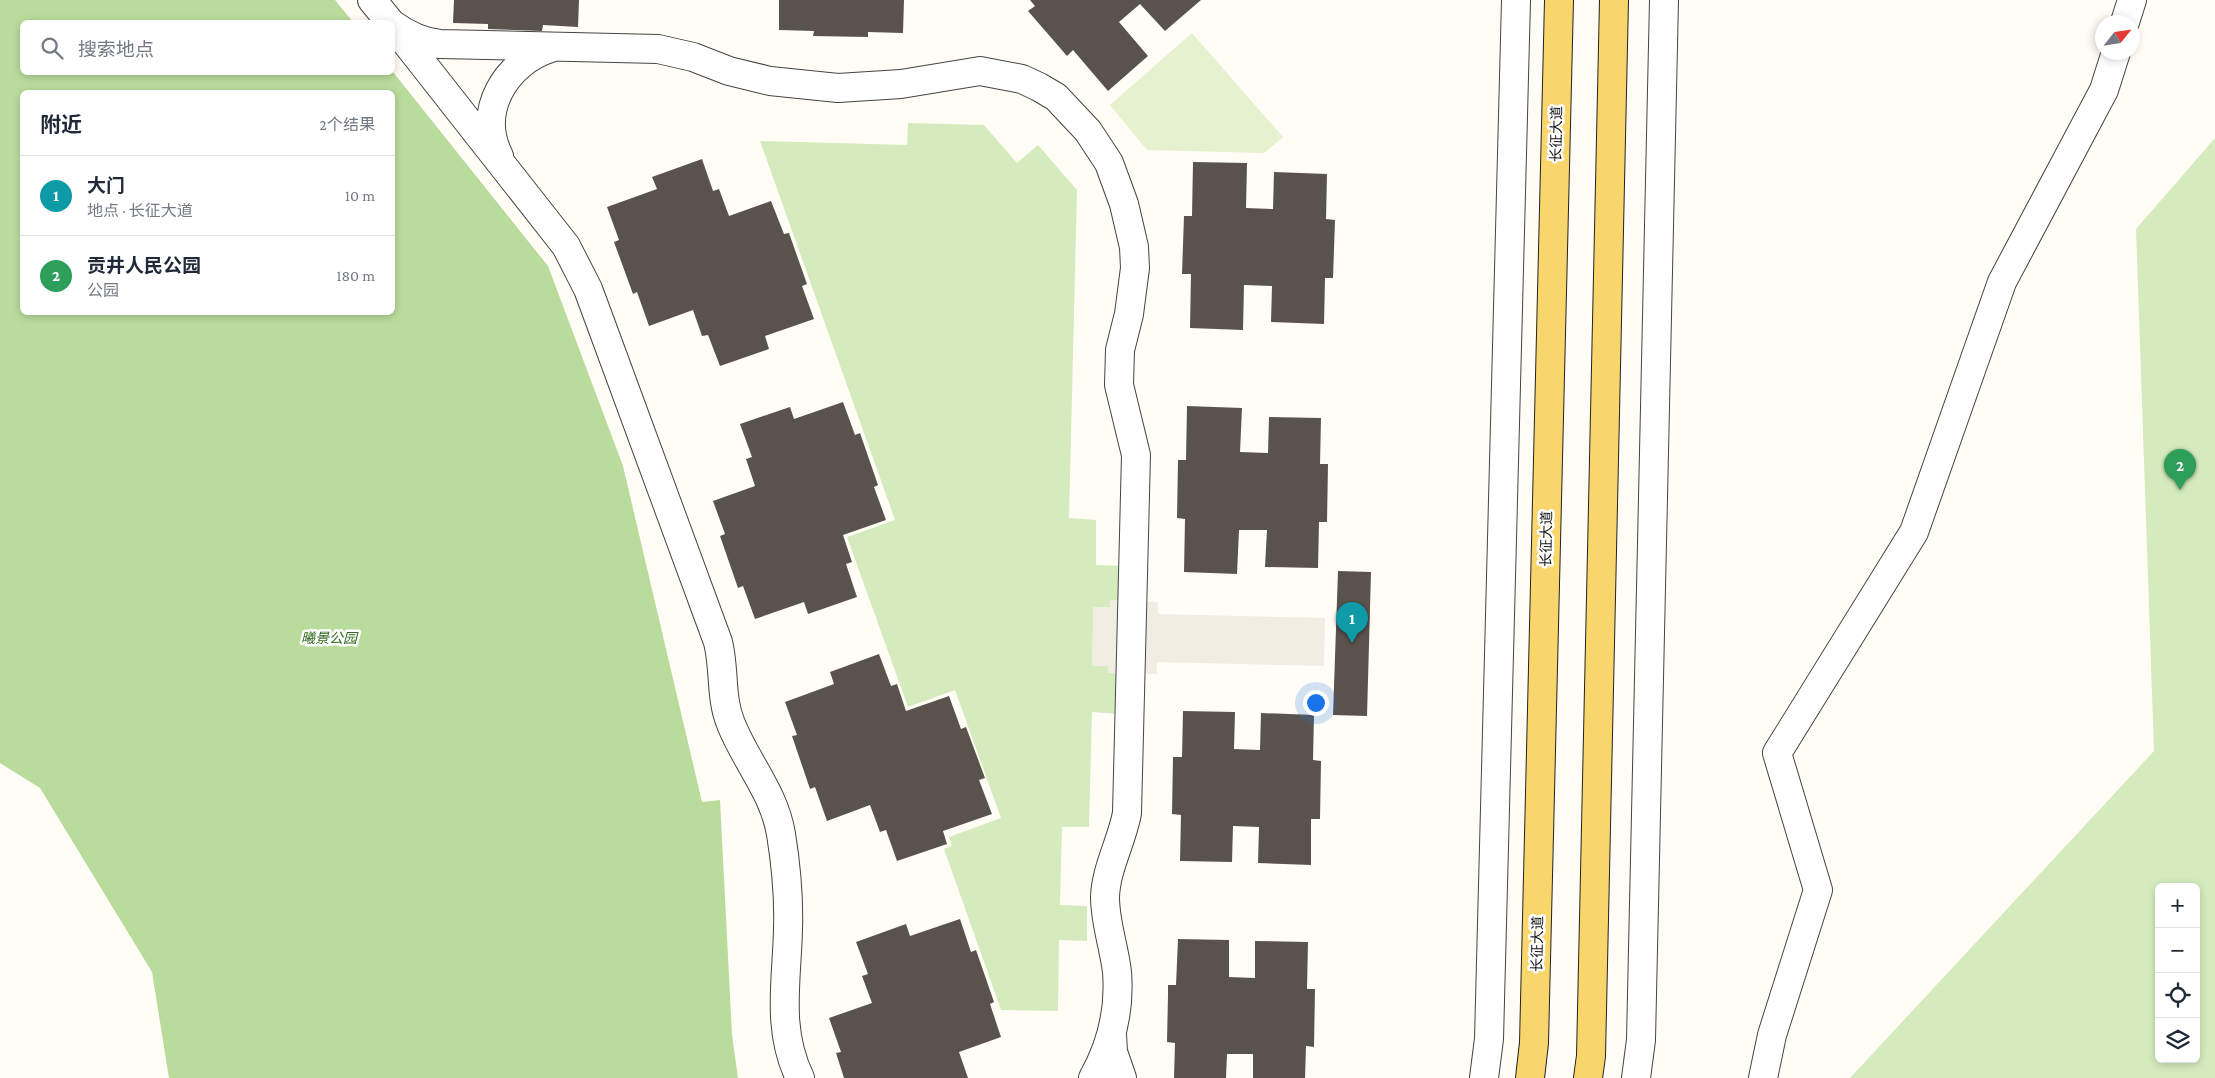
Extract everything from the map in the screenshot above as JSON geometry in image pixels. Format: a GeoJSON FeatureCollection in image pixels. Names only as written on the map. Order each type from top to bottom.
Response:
{"type":"FeatureCollection","features":[{"type":"Feature","properties":{"kind":"main road","name":"长征大道"},"geometry":{"type":"LineString","coordinates":[[1530,1078],[1534,1043],[1559,0]]}},
{"type":"Feature","properties":{"kind":"main road"},"geometry":{"type":"LineString","coordinates":[[1588,1078],[1591,1046],[1614,0]]}},
{"type":"Feature","properties":{"kind":"lane"},"geometry":{"type":"LineString","coordinates":[[372,0],[389,20]]}},
{"type":"Feature","properties":{"kind":"lane"},"geometry":{"type":"LineString","coordinates":[[1484,1078],[1489,1039],[1516,0]]}},
{"type":"Feature","properties":{"kind":"lane"},"geometry":{"type":"LineString","coordinates":[[1636,1078],[1641,1040],[1664,0]]}},
{"type":"Feature","properties":{"kind":"lane"},"geometry":{"type":"LineString","coordinates":[[2127,15],[2132,0]]}},
{"type":"Feature","properties":{"kind":"lane"},"geometry":{"type":"LineString","coordinates":[[395,26],[404,33],[428,43],[555,46],[675,52],[750,77],[797,85],[838,88],[901,84],[958,73],[980,71],[999,74],[1040,86],[1056,97],[1088,131],[1109,163],[1124,204],[1134,247],[1133,289],[1120,350],[1119,384],[1136,455],[1127,812],[1124,829],[1111,864],[1106,895],[1108,929],[1117,973],[1112,1052],[1122,1078]]}},
{"type":"Feature","properties":{"kind":"lane"},"geometry":{"type":"LineString","coordinates":[[395,28],[566,246],[588,288],[718,642],[724,671],[724,704],[730,724],[762,779],[781,831],[788,893],[787,956],[784,983],[785,1025],[788,1043],[800,1078]]}},
{"type":"Feature","properties":{"kind":"lane"},"geometry":{"type":"LineString","coordinates":[[505,168],[496,150],[492,133],[492,114],[497,96],[513,69],[538,52],[555,46]]}},
{"type":"Feature","properties":{"kind":"lane"},"geometry":{"type":"LineString","coordinates":[[1763,1078],[1772,1035],[1818,890],[1778,753],[1914,532],[2002,282],[2104,90],[2113,60]]}},
{"type":"Feature","properties":{"kind":"lane"},"geometry":{"type":"LineString","coordinates":[[1093,1078],[1112,1034]]}},
{"type":"Feature","properties":{"kind":"green space","name":"曦景公园"},"geometry":{"type":"Polygon","coordinates":[[[0,0],[335,0],[351,20],[20,20],[20,75],[395,75],[548,266],[623,466],[702,802],[720,800],[732,1035],[738,1078],[169,1078],[152,972],[40,788],[0,763],[0,0]]]}},
{"type":"Feature","properties":{"kind":"green space"},"geometry":{"type":"Polygon","coordinates":[[[1192,33],[1283,137],[1264,153],[1147,150],[1110,105],[1192,33]]]}},
{"type":"Feature","properties":{"kind":"green space"},"geometry":{"type":"Polygon","coordinates":[[[908,123],[984,125],[1017,163],[1038,145],[1077,190],[1069,518],[1096,520],[1096,565],[1122,566],[1121,601],[1110,607],[1094,607],[1092,665],[1108,666],[1119,673],[1118,714],[1092,712],[1089,827],[1062,827],[1060,905],[1087,906],[1087,941],[1059,940],[1058,1011],[1001,1010],[944,849],[952,846],[949,837],[1001,818],[955,690],[908,707],[847,537],[895,520],[760,141],[907,145],[908,123]]]}},
{"type":"Feature","properties":{"kind":"green space"},"geometry":{"type":"Polygon","coordinates":[[[2215,138],[2215,1078],[1850,1078],[2154,751],[2136,229],[2215,138]]]}},
{"type":"Feature","properties":{"kind":"shaded area"},"geometry":{"type":"Polygon","coordinates":[[[1110,600],[1158,602],[1158,614],[1325,618],[1324,666],[1157,662],[1157,674],[1108,673],[1108,666],[1092,666],[1093,607],[1110,607],[1110,600]]]}},
{"type":"Feature","properties":{"kind":"building"},"geometry":{"type":"Polygon","coordinates":[[[454,0],[579,0],[578,27],[543,25],[542,31],[488,29],[488,24],[453,23],[454,0]]]}},
{"type":"Feature","properties":{"kind":"building"},"geometry":{"type":"Polygon","coordinates":[[[779,0],[904,0],[903,33],[868,32],[868,37],[813,36],[814,31],[779,30],[779,0]]]}},
{"type":"Feature","properties":{"kind":"building"},"geometry":{"type":"Polygon","coordinates":[[[1030,0],[1201,0],[1165,31],[1140,4],[1119,22],[1148,56],[1108,91],[1073,50],[1067,56],[1028,11],[1035,6],[1030,0]]]}},
{"type":"Feature","properties":{"kind":"building"},"geometry":{"type":"Polygon","coordinates":[[[702,159],[713,191],[719,189],[729,216],[771,201],[784,234],[789,233],[807,284],[802,286],[814,319],[765,336],[769,349],[720,366],[708,335],[702,336],[693,310],[649,326],[637,292],[633,294],[614,242],[619,240],[607,207],[657,189],[652,177],[702,159]]]}},
{"type":"Feature","properties":{"kind":"building"},"geometry":{"type":"Polygon","coordinates":[[[1193,162],[1247,163],[1246,208],[1273,209],[1274,172],[1327,174],[1326,219],[1335,220],[1333,278],[1325,278],[1324,324],[1271,322],[1272,286],[1244,285],[1243,330],[1190,328],[1191,274],[1182,274],[1184,216],[1192,216],[1193,162]]]}},
{"type":"Feature","properties":{"kind":"building"},"geometry":{"type":"Polygon","coordinates":[[[843,402],[855,435],[860,433],[878,485],[874,487],[886,520],[843,535],[852,562],[846,564],[857,597],[808,614],[804,602],[755,619],[743,586],[738,588],[720,536],[725,534],[713,501],[755,486],[746,459],[752,457],[740,424],[790,407],[794,419],[843,402]]]}},
{"type":"Feature","properties":{"kind":"building"},"geometry":{"type":"Polygon","coordinates":[[[1187,406],[1242,408],[1240,452],[1268,453],[1269,417],[1321,418],[1320,464],[1328,464],[1327,522],[1319,522],[1318,568],[1265,567],[1267,530],[1239,530],[1237,574],[1184,572],[1185,519],[1177,518],[1178,460],[1186,460],[1187,406]]]}},
{"type":"Feature","properties":{"kind":"building"},"geometry":{"type":"Polygon","coordinates":[[[1338,571],[1371,572],[1367,716],[1333,715],[1338,571]]]}},
{"type":"Feature","properties":{"kind":"building"},"geometry":{"type":"Polygon","coordinates":[[[879,654],[891,686],[897,684],[906,711],[949,696],[961,729],[966,727],[985,778],[979,780],[992,814],[943,831],[947,844],[897,861],[886,830],[880,832],[870,805],[827,821],[815,787],[810,789],[792,736],[797,735],[785,702],[834,684],[830,672],[879,654]]]}},
{"type":"Feature","properties":{"kind":"building"},"geometry":{"type":"Polygon","coordinates":[[[1183,711],[1235,712],[1234,749],[1260,750],[1261,713],[1314,715],[1313,760],[1321,761],[1320,819],[1311,819],[1311,865],[1258,863],[1259,827],[1233,826],[1232,862],[1180,861],[1181,815],[1172,814],[1173,757],[1182,757],[1183,711]]]}},
{"type":"Feature","properties":{"kind":"building"},"geometry":{"type":"Polygon","coordinates":[[[960,919],[971,952],[976,950],[994,1002],[990,1004],[1001,1037],[959,1052],[968,1078],[844,1078],[836,1053],[841,1052],[829,1018],[872,1003],[862,976],[868,974],[856,942],[906,924],[910,936],[960,919]]]}},
{"type":"Feature","properties":{"kind":"building"},"geometry":{"type":"Polygon","coordinates":[[[1178,939],[1229,940],[1229,977],[1255,978],[1255,941],[1308,942],[1307,989],[1315,989],[1314,1047],[1306,1046],[1305,1078],[1253,1078],[1253,1054],[1227,1054],[1226,1078],[1174,1078],[1175,1043],[1167,1042],[1168,985],[1176,985],[1178,939]]]}},
{"type":"Feature","properties":{"kind":"place","name":"贡井人民公园"},"geometry":{"type":"Point","coordinates":[2180,490]}},
{"type":"Feature","properties":{"kind":"place","name":"大门"},"geometry":{"type":"Point","coordinates":[1352,643]}}]}
